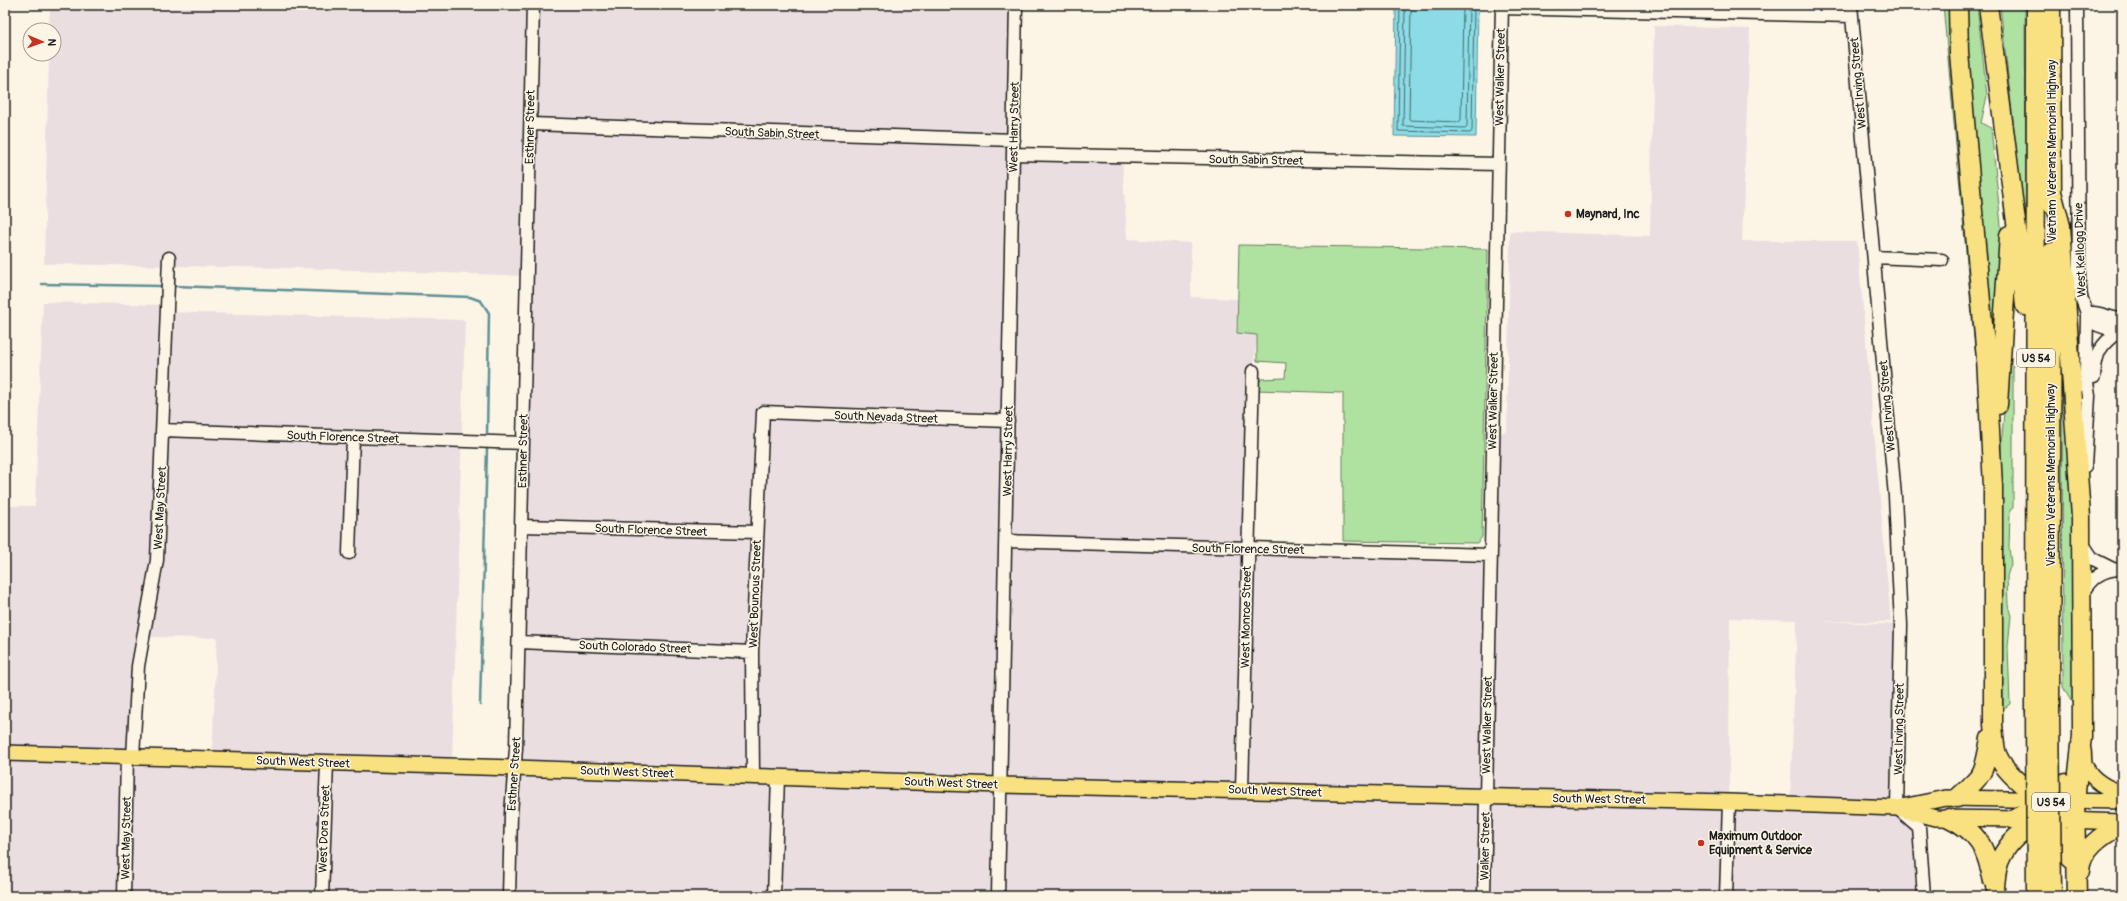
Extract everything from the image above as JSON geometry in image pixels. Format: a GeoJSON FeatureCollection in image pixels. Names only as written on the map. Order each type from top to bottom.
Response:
{"type":"FeatureCollection","features":[{"type":"Feature","properties":{"kind":"highway"},"geometry":{"type":"LineString","coordinates":[[1957,798],[1977,782],[1984,773],[1992,724],[1993,486],[1986,358],[1959,52],[1958,5]]}},
{"type":"Feature","properties":{"kind":"highway"},"geometry":{"type":"LineString","coordinates":[[1988,5],[2004,132],[2009,234],[2009,254],[1993,486]]}},
{"type":"Feature","properties":{"kind":"highway","name":"Vietnam Veterans Memorial Highway"},"geometry":{"type":"LineString","coordinates":[[2036,5],[2035,588],[2043,710],[2052,896]]}},
{"type":"Feature","properties":{"kind":"highway","name":"Vietnam Veterans Memorial Highway"},"geometry":{"type":"LineString","coordinates":[[2036,896],[2043,710],[2052,192],[2051,5]]}},
{"type":"Feature","properties":{"kind":"highway"},"geometry":{"type":"LineString","coordinates":[[2006,156],[2024,288],[2035,588]]}},
{"type":"Feature","properties":{"kind":"highway"},"geometry":{"type":"LineString","coordinates":[[1995,891],[1997,868],[2014,828],[2052,805],[2073,776],[2081,744],[2081,518],[2061,226],[2052,192]]}},
{"type":"Feature","properties":{"kind":"highway"},"geometry":{"type":"LineString","coordinates":[[1992,724],[1997,754],[2024,792],[2052,805],[2075,820],[2077,891]]}},
{"type":"Feature","properties":{"kind":"highway"},"geometry":{"type":"LineString","coordinates":[[2024,792],[2047,789],[2066,839],[2077,891]]}},
{"type":"Feature","properties":{"kind":"highway"},"geometry":{"type":"LineString","coordinates":[[1949,818],[1971,831],[1984,847],[1995,891]]}},
{"type":"Feature","properties":{"kind":"highway"},"geometry":{"type":"LineString","coordinates":[[2077,891],[2081,859],[2100,837],[2122,823]]}},
{"type":"Feature","properties":{"kind":"highway"},"geometry":{"type":"LineString","coordinates":[[2014,828],[2027,829],[2040,826],[2053,828],[2066,839]]}},
{"type":"Feature","properties":{"kind":"main road"},"geometry":{"type":"LineString","coordinates":[[2081,744],[2085,766],[2099,782],[2122,792]]}},
{"type":"Feature","properties":{"kind":"main road","name":"South West Street"},"geometry":{"type":"LineString","coordinates":[[5,753],[515,768],[1000,785],[1729,802],[1897,808],[1936,818],[1949,818],[2014,828]]}},
{"type":"Feature","properties":{"kind":"main road","name":"South West Street"},"geometry":{"type":"LineString","coordinates":[[1897,808],[1946,798],[2024,792]]}},
{"type":"Feature","properties":{"kind":"main road"},"geometry":{"type":"LineString","coordinates":[[2052,805],[2122,801]]}},
{"type":"Feature","properties":{"kind":"main road"},"geometry":{"type":"LineString","coordinates":[[2075,820],[2122,823]]}},
{"type":"Feature","properties":{"kind":"street","name":"Esthner Street"},"geometry":{"type":"LineString","coordinates":[[509,896],[511,814],[515,768],[519,642],[533,5]]}},
{"type":"Feature","properties":{"kind":"street","name":"West Harry Street"},"geometry":{"type":"LineString","coordinates":[[998,896],[1016,5]]}},
{"type":"Feature","properties":{"kind":"street","name":"West Kellogg Drive"},"geometry":{"type":"LineString","coordinates":[[2077,5],[2079,279],[2080,297],[2087,313],[2086,376],[2089,396],[2081,518]]}},
{"type":"Feature","properties":{"kind":"street"},"geometry":{"type":"LineString","coordinates":[[1502,6],[1851,11]]}},
{"type":"Feature","properties":{"kind":"street","name":"West Walker Street"},"geometry":{"type":"LineString","coordinates":[[1486,797],[1502,6]]}},
{"type":"Feature","properties":{"kind":"street","name":"West Irving Street"},"geometry":{"type":"LineString","coordinates":[[1851,11],[1895,496],[1901,625],[1897,808]]}},
{"type":"Feature","properties":{"kind":"street","name":"South Sabin Street"},"geometry":{"type":"LineString","coordinates":[[530,124],[1014,140]]}},
{"type":"Feature","properties":{"kind":"street","name":"South Sabin Street"},"geometry":{"type":"LineString","coordinates":[[1014,154],[1498,164]]}},
{"type":"Feature","properties":{"kind":"street","name":"West May Street"},"geometry":{"type":"LineString","coordinates":[[124,896],[130,757],[138,666],[157,560],[169,258]]}},
{"type":"Feature","properties":{"kind":"street"},"geometry":{"type":"LineString","coordinates":[[1874,258],[1942,260]]}},
{"type":"Feature","properties":{"kind":"street"},"geometry":{"type":"LineString","coordinates":[[2087,313],[2095,312],[2121,327],[2104,343],[2098,351],[2089,396]]}},
{"type":"Feature","properties":{"kind":"street","name":"West Monroe Street"},"geometry":{"type":"LineString","coordinates":[[1242,790],[1253,371]]}},
{"type":"Feature","properties":{"kind":"street","name":"South Nevada Street"},"geometry":{"type":"LineString","coordinates":[[763,412],[1008,421]]}},
{"type":"Feature","properties":{"kind":"street","name":"West Bounous Street"},"geometry":{"type":"LineString","coordinates":[[753,776],[752,652],[763,412]]}},
{"type":"Feature","properties":{"kind":"street","name":"South Florence Street"},"geometry":{"type":"LineString","coordinates":[[162,430],[523,443]]}},
{"type":"Feature","properties":{"kind":"street"},"geometry":{"type":"LineString","coordinates":[[349,553],[353,437]]}},
{"type":"Feature","properties":{"kind":"street","name":"South Florence Street"},"geometry":{"type":"LineString","coordinates":[[522,526],[757,532]]}},
{"type":"Feature","properties":{"kind":"street","name":"South Florence Street"},"geometry":{"type":"LineString","coordinates":[[1006,541],[1490,555]]}},
{"type":"Feature","properties":{"kind":"street"},"geometry":{"type":"LineString","coordinates":[[2082,543],[2093,559],[2118,569]]}},
{"type":"Feature","properties":{"kind":"street"},"geometry":{"type":"LineString","coordinates":[[2082,594],[2093,578],[2118,569]]}},
{"type":"Feature","properties":{"kind":"street","name":"South Colorado Street"},"geometry":{"type":"LineString","coordinates":[[519,642],[752,652]]}},
{"type":"Feature","properties":{"kind":"street","name":"West Dora Street"},"geometry":{"type":"LineString","coordinates":[[322,896],[327,763]]}},
{"type":"Feature","properties":{"kind":"street"},"geometry":{"type":"LineString","coordinates":[[774,896],[778,777]]}},
{"type":"Feature","properties":{"kind":"street","name":"Walker Street"},"geometry":{"type":"LineString","coordinates":[[1484,896],[1486,797]]}},
{"type":"Feature","properties":{"kind":"street"},"geometry":{"type":"LineString","coordinates":[[1726,896],[1729,802]]}},
{"type":"Feature","properties":{"kind":"street"},"geometry":{"type":"LineString","coordinates":[[1897,808],[1919,827],[1924,896]]}},
{"type":"Feature","properties":{"kind":"shaded area"},"geometry":{"type":"Polygon","coordinates":[[[50,5],[1016,5],[1014,154],[1122,157],[1127,239],[1191,243],[1191,297],[1238,299],[1236,332],[1257,335],[1253,371],[1248,549],[1490,555],[1492,436],[1507,431],[1510,231],[1650,236],[1654,26],[1750,29],[1742,241],[1857,241],[1891,622],[1820,621],[1901,625],[1897,808],[1917,824],[1924,896],[5,896],[5,506],[35,506],[43,302],[167,305],[167,312],[465,320],[452,766],[515,768],[527,276],[297,268],[44,264],[49,62],[62,62],[62,22],[49,22],[50,5]],[[1730,618],[1729,802],[1790,804],[1797,620],[1730,618]],[[144,637],[134,757],[212,759],[217,638],[144,637]]]}},
{"type":"Feature","properties":{"kind":"green space"},"geometry":{"type":"Polygon","coordinates":[[[1943,5],[1953,5],[1985,410],[1980,403],[1943,5]]]}},
{"type":"Feature","properties":{"kind":"green space"},"geometry":{"type":"Polygon","coordinates":[[[1963,5],[1977,5],[1987,96],[1981,123],[1991,128],[2002,235],[1995,370],[1963,5]]]}},
{"type":"Feature","properties":{"kind":"green space"},"geometry":{"type":"Polygon","coordinates":[[[2000,5],[2025,5],[2026,208],[2023,209],[2000,5]]]}},
{"type":"Feature","properties":{"kind":"green space"},"geometry":{"type":"Polygon","coordinates":[[[1239,245],[1488,249],[1482,537],[1477,543],[1343,541],[1343,393],[1256,390],[1261,379],[1285,378],[1286,363],[1257,361],[1257,335],[1237,333],[1239,245]]]}},
{"type":"Feature","properties":{"kind":"green space"},"geometry":{"type":"Polygon","coordinates":[[[2010,363],[2013,366],[2013,508],[2010,510],[2009,547],[2011,564],[2007,576],[2008,605],[2011,616],[2008,646],[2010,704],[2003,709],[2001,448],[2008,364],[2010,363]]]}},
{"type":"Feature","properties":{"kind":"green space"},"geometry":{"type":"Polygon","coordinates":[[[2068,391],[2071,440],[2076,710],[2063,687],[2062,392],[2068,391]]]}},
{"type":"Feature","properties":{"kind":"water"},"geometry":{"type":"Polygon","coordinates":[[[1396,5],[1478,5],[1476,137],[1394,136],[1396,5]]]}},
{"type":"Feature","properties":{"kind":"waterway"},"geometry":{"type":"LineString","coordinates":[[42,284],[161,286]]}},
{"type":"Feature","properties":{"kind":"waterway"},"geometry":{"type":"LineString","coordinates":[[175,286],[470,297],[481,301],[489,313],[487,435]]}},
{"type":"Feature","properties":{"kind":"waterway"},"geometry":{"type":"LineString","coordinates":[[480,705],[487,448]]}},
{"type":"Feature","properties":{"kind":"place","name":"Maynard, Inc"},"geometry":{"type":"Point","coordinates":[1568,214]}},
{"type":"Feature","properties":{"kind":"place","name":"Maximum Outdoor Equipment & Service"},"geometry":{"type":"Point","coordinates":[1701,843]}}]}
